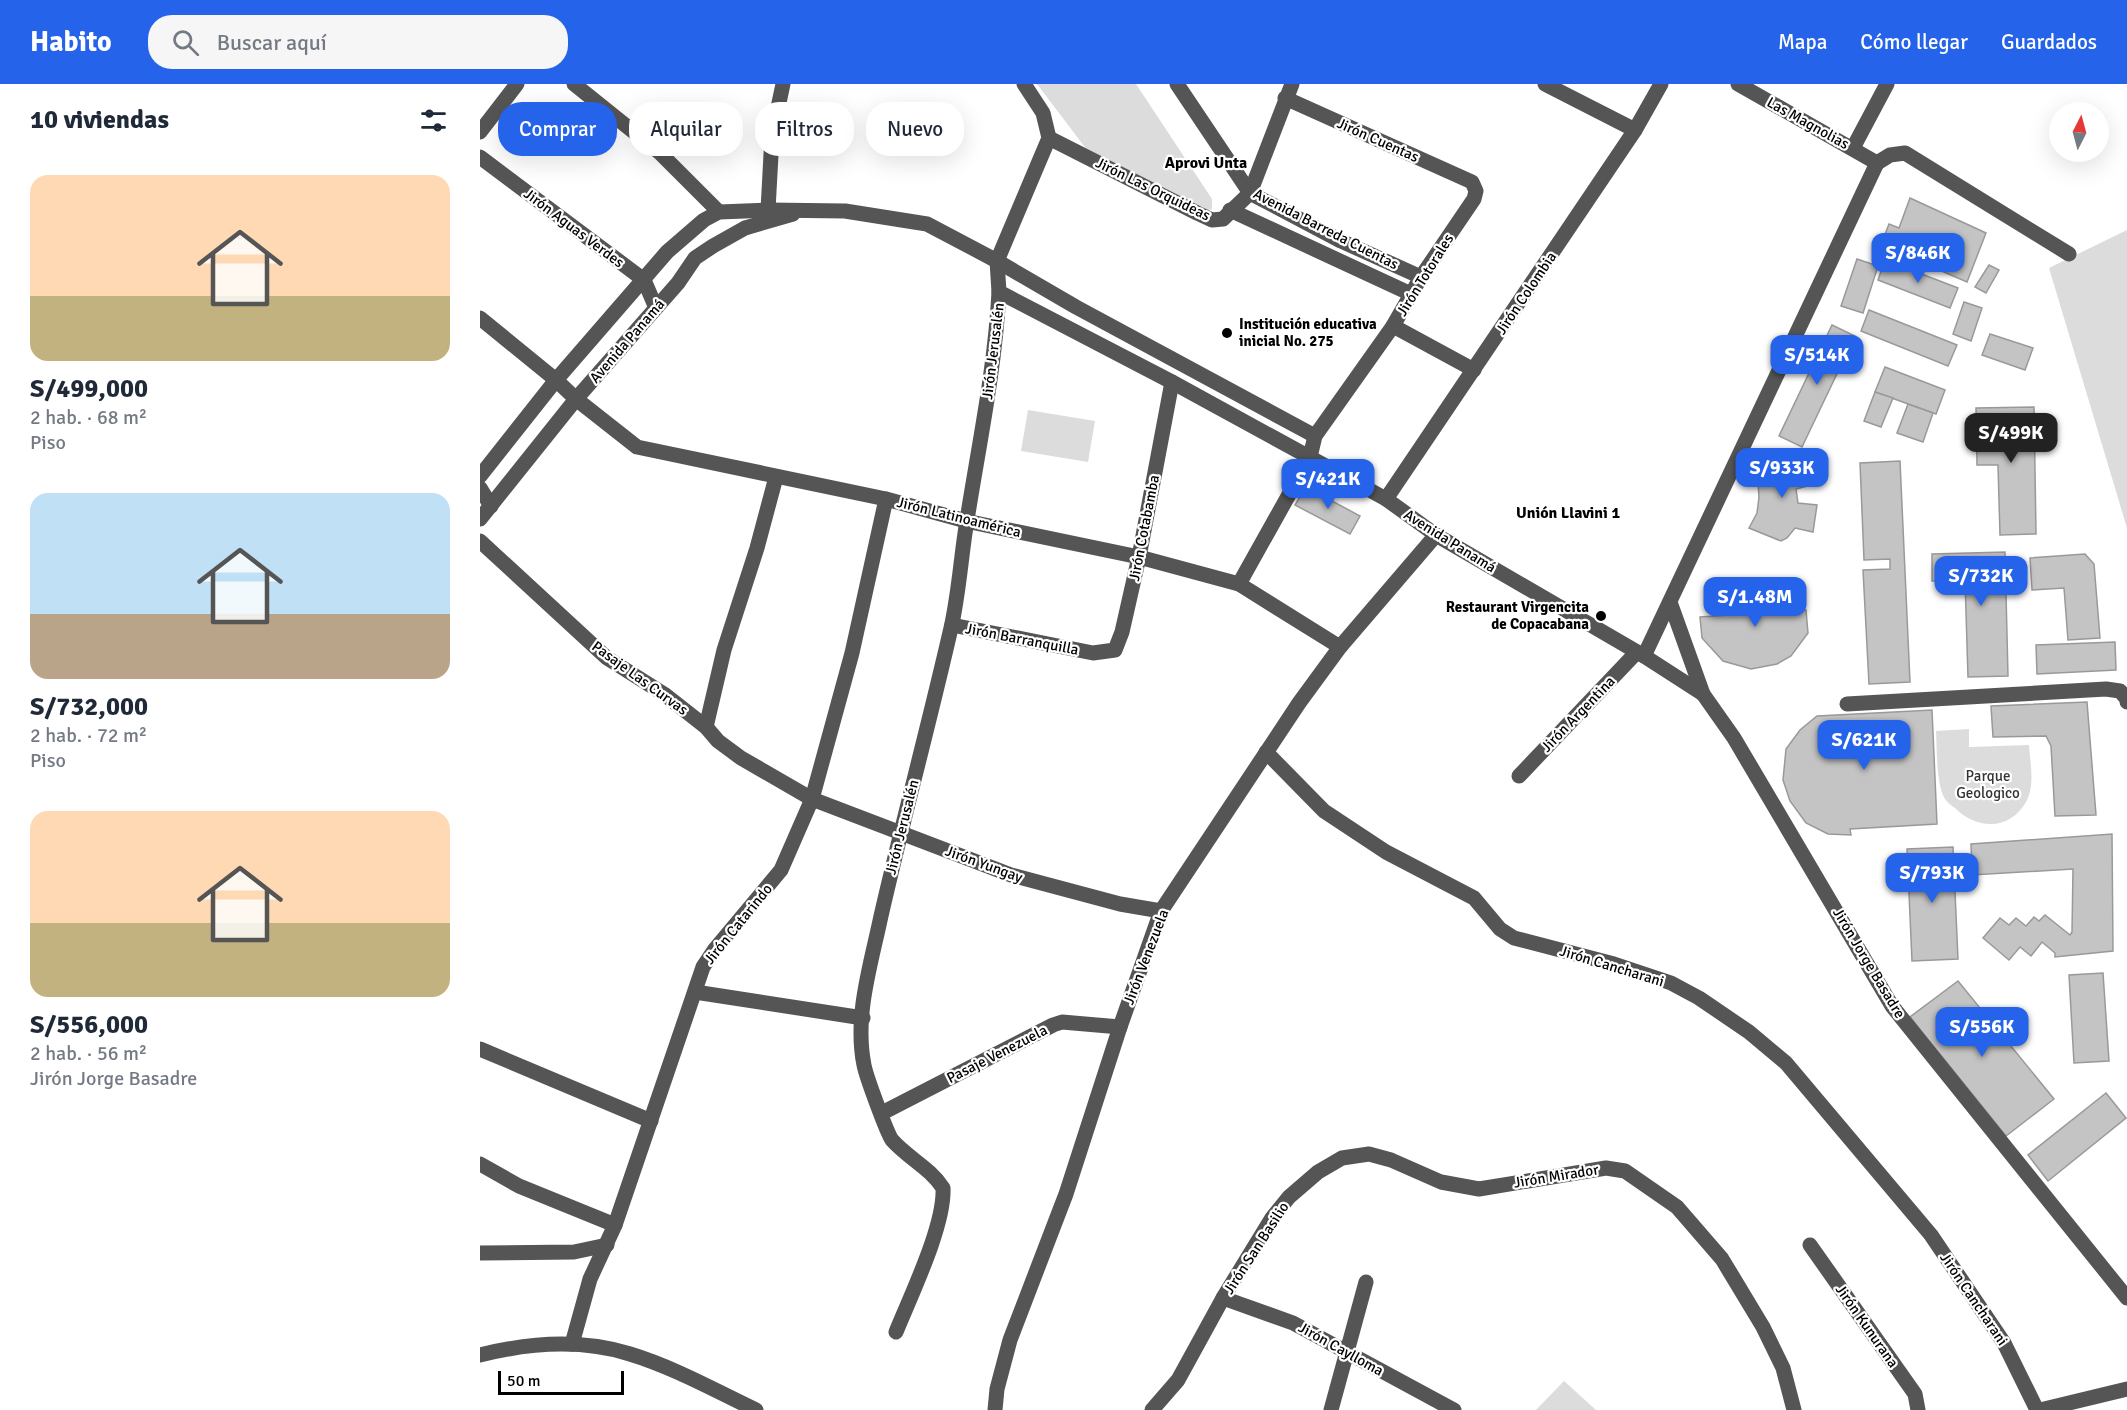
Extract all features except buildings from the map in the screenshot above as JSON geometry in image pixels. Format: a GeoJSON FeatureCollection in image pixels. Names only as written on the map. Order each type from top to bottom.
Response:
{"type":"FeatureCollection","features":[{"type":"Feature","properties":{"kind":"street"},"geometry":{"type":"LineString","coordinates":[[480,132],[517,84]]}},
{"type":"Feature","properties":{"kind":"street"},"geometry":{"type":"LineString","coordinates":[[574,84],[660,153],[719,212]]}},
{"type":"Feature","properties":{"kind":"street"},"geometry":{"type":"LineString","coordinates":[[768,210],[772,136],[783,84]]}},
{"type":"Feature","properties":{"kind":"street"},"geometry":{"type":"LineString","coordinates":[[999,292],[997,261],[1050,138],[1043,112],[1024,84]]}},
{"type":"Feature","properties":{"kind":"street","name":"Avenida Barreda Cuentas"},"geometry":{"type":"LineString","coordinates":[[1178,84],[1250,192],[1341,241],[1421,277]]}},
{"type":"Feature","properties":{"kind":"street"},"geometry":{"type":"LineString","coordinates":[[1545,84],[1635,130]]}},
{"type":"Feature","properties":{"kind":"street","name":"Jirón Colombia"},"geometry":{"type":"LineString","coordinates":[[1386,499],[1635,130],[1661,84]]}},
{"type":"Feature","properties":{"kind":"street","name":"Las Magnolias"},"geometry":{"type":"LineString","coordinates":[[1738,84],[1877,163]]}},
{"type":"Feature","properties":{"kind":"street"},"geometry":{"type":"LineString","coordinates":[[1853,148],[1887,84]]}},
{"type":"Feature","properties":{"kind":"street"},"geometry":{"type":"LineString","coordinates":[[1250,192],[1288,91]]}},
{"type":"Feature","properties":{"kind":"street","name":"Jirón Cuentas"},"geometry":{"type":"LineString","coordinates":[[1288,91],[1472,182]]}},
{"type":"Feature","properties":{"kind":"street","name":"Jirón Las Orquideas"},"geometry":{"type":"LineString","coordinates":[[1050,138],[1212,220],[1223,219],[1250,192]]}},
{"type":"Feature","properties":{"kind":"street"},"geometry":{"type":"LineString","coordinates":[[1640,654],[1670,602],[1877,163],[1890,155],[1905,153],[2069,254]]}},
{"type":"Feature","properties":{"kind":"street","name":"Jirón Aguas Verdes"},"geometry":{"type":"LineString","coordinates":[[480,157],[644,280],[656,308]]}},
{"type":"Feature","properties":{"kind":"street","name":"Jirón Totorales"},"geometry":{"type":"LineString","coordinates":[[1239,584],[1310,457],[1316,436],[1393,326],[1421,277],[1474,199],[1476,191],[1472,182]]}},
{"type":"Feature","properties":{"kind":"street","name":"Avenida Panamá"},"geometry":{"type":"LineString","coordinates":[[480,519],[576,399],[678,283],[695,258],[745,228],[807,209]]}},
{"type":"Feature","properties":{"kind":"street","name":"Avenida Panamá"},"geometry":{"type":"LineString","coordinates":[[480,476],[556,380],[667,252],[704,220],[719,212],[807,209],[927,224],[997,261],[1076,308],[1316,436]]}},
{"type":"Feature","properties":{"kind":"street","name":"Avenida Barreda Cuentas"},"geometry":{"type":"LineString","coordinates":[[1230,210],[1411,294]]}},
{"type":"Feature","properties":{"kind":"street","name":"Avenida Panamá"},"geometry":{"type":"LineString","coordinates":[[999,292],[1173,382],[1386,499],[1436,535],[1640,654],[1703,694]]}},
{"type":"Feature","properties":{"kind":"street","name":"Jirón Jerusalén"},"geometry":{"type":"LineString","coordinates":[[896,1332],[933,1237],[942,1209],[944,1188],[891,1139],[865,1068],[861,1047],[862,1018],[866,985],[899,832],[952,625],[966,521],[991,380],[999,292]]}},
{"type":"Feature","properties":{"kind":"street","name":"Jirón Latinoamérica"},"geometry":{"type":"LineString","coordinates":[[480,318],[637,447],[886,499],[966,521],[1139,557],[1239,584],[1340,647]]}},
{"type":"Feature","properties":{"kind":"street"},"geometry":{"type":"LineString","coordinates":[[1393,326],[1474,370]]}},
{"type":"Feature","properties":{"kind":"street","name":"Jirón Cotabamba"},"geometry":{"type":"LineString","coordinates":[[1093,653],[1115,650],[1120,642],[1173,382]]}},
{"type":"Feature","properties":{"kind":"street"},"geometry":{"type":"LineString","coordinates":[[706,727],[724,650],[757,548],[776,477]]}},
{"type":"Feature","properties":{"kind":"street"},"geometry":{"type":"LineString","coordinates":[[480,488],[491,506]]}},
{"type":"Feature","properties":{"kind":"street","name":"Jirón Catarindo"},"geometry":{"type":"LineString","coordinates":[[572,1344],[590,1279],[615,1225],[703,967],[715,949],[781,870],[812,799],[852,653],[886,499]]}},
{"type":"Feature","properties":{"kind":"street","name":"Jirón Venezuela"},"geometry":{"type":"LineString","coordinates":[[995,1410],[997,1389],[1010,1340],[1066,1194],[1120,1027],[1161,911],[1266,752],[1340,647],[1436,535]]}},
{"type":"Feature","properties":{"kind":"street","name":"Pasaje Las Curvas"},"geometry":{"type":"LineString","coordinates":[[480,541],[608,658],[664,694],[741,758],[812,799]]}},
{"type":"Feature","properties":{"kind":"street"},"geometry":{"type":"LineString","coordinates":[[1670,602],[1703,694]]}},
{"type":"Feature","properties":{"kind":"street","name":"Jirón Barranquilla"},"geometry":{"type":"LineString","coordinates":[[952,625],[1093,653]]}},
{"type":"Feature","properties":{"kind":"street","name":"Jirón Argentina"},"geometry":{"type":"LineString","coordinates":[[1519,776],[1640,654]]}},
{"type":"Feature","properties":{"kind":"street"},"geometry":{"type":"LineString","coordinates":[[1847,704],[2106,689],[2120,691],[2127,702]]}},
{"type":"Feature","properties":{"kind":"street","name":"Jirón Jorge Basadre"},"geometry":{"type":"LineString","coordinates":[[1703,694],[1734,738],[1892,1006],[2127,1298]]}},
{"type":"Feature","properties":{"kind":"street","name":"Jirón Cancharani"},"geometry":{"type":"LineString","coordinates":[[1266,752],[1324,811],[1386,852],[1474,898],[1500,929],[1514,938],[1614,964],[1671,983],[1699,998],[1749,1032],[1778,1057],[1930,1235],[2004,1343],[2039,1410]]}},
{"type":"Feature","properties":{"kind":"street","name":"Jirón Yungay"},"geometry":{"type":"LineString","coordinates":[[812,799],[1011,875],[1110,902],[1161,911]]}},
{"type":"Feature","properties":{"kind":"street"},"geometry":{"type":"LineString","coordinates":[[695,992],[862,1018]]}},
{"type":"Feature","properties":{"kind":"street","name":"Pasaje Venezuela"},"geometry":{"type":"LineString","coordinates":[[882,1113],[1053,1025],[1062,1022],[1120,1027]]}},
{"type":"Feature","properties":{"kind":"street"},"geometry":{"type":"LineString","coordinates":[[480,1049],[651,1121]]}},
{"type":"Feature","properties":{"kind":"street","name":"Jirón San Basilio"},"geometry":{"type":"LineString","coordinates":[[1152,1410],[1178,1380],[1223,1298],[1272,1218],[1289,1197],[1318,1172],[1342,1158],[1369,1154],[1406,1167]]}},
{"type":"Feature","properties":{"kind":"street"},"geometry":{"type":"LineString","coordinates":[[480,1164],[519,1186],[615,1225]]}},
{"type":"Feature","properties":{"kind":"street","name":"Jirón Mirador"},"geometry":{"type":"LineString","coordinates":[[1406,1167],[1442,1182],[1479,1189],[1606,1168],[1625,1170],[1677,1207],[1722,1259],[1773,1347],[1783,1368],[1794,1410]]}},
{"type":"Feature","properties":{"kind":"street"},"geometry":{"type":"LineString","coordinates":[[480,1253],[574,1252],[607,1245]]}},
{"type":"Feature","properties":{"kind":"street","name":"Jirón Kunurana"},"geometry":{"type":"LineString","coordinates":[[1810,1245],[1916,1394],[1918,1410]]}},
{"type":"Feature","properties":{"kind":"street"},"geometry":{"type":"LineString","coordinates":[[1331,1410],[1366,1282]]}},
{"type":"Feature","properties":{"kind":"street","name":"Jirón Caylloma"},"geometry":{"type":"LineString","coordinates":[[1223,1298],[1293,1323],[1454,1410]]}},
{"type":"Feature","properties":{"kind":"street"},"geometry":{"type":"LineString","coordinates":[[480,1355],[537,1345],[572,1344],[612,1349],[645,1359],[756,1410]]}},
{"type":"Feature","properties":{"kind":"street"},"geometry":{"type":"LineString","coordinates":[[2039,1410],[2127,1389]]}},
{"type":"Feature","properties":{"kind":"green space"},"geometry":{"type":"Polygon","coordinates":[[[1037,84],[1136,84],[1212,199],[1212,209],[1204,212],[1087,150],[1037,84]]]}},
{"type":"Feature","properties":{"kind":"green space"},"geometry":{"type":"Polygon","coordinates":[[[2127,230],[2127,528],[2049,268],[2127,230]]]}},
{"type":"Feature","properties":{"kind":"green space"},"geometry":{"type":"Polygon","coordinates":[[[1028,410],[1095,421],[1088,462],[1021,451],[1028,410]]]}},
{"type":"Feature","properties":{"kind":"green space","name":"Parque Geologico"},"geometry":{"type":"Polygon","coordinates":[[[1969,729],[1969,747],[2029,745],[2031,787],[2029,794],[2021,810],[2004,822],[1994,824],[1974,821],[1950,804],[1942,793],[1938,776],[1936,731],[1969,729]]]}},
{"type":"Feature","properties":{"kind":"green space"},"geometry":{"type":"Polygon","coordinates":[[[1564,1381],[1596,1410],[1536,1410],[1564,1381]]]}},
{"type":"Feature","properties":{"kind":"place","name":"Institución educativa inicial No. 275"},"geometry":{"type":"Point","coordinates":[1227,333]}},
{"type":"Feature","properties":{"kind":"place","name":"Restaurant Virgencita de Copacabana"},"geometry":{"type":"Point","coordinates":[1601,616]}},
{"type":"Feature","properties":{"kind":"district","name":"Aprovi Unta"},"geometry":{"type":"Point","coordinates":[1206,162]}},
{"type":"Feature","properties":{"kind":"district","name":"Unión Llavini 1"},"geometry":{"type":"Point","coordinates":[1568,512]}}]}
